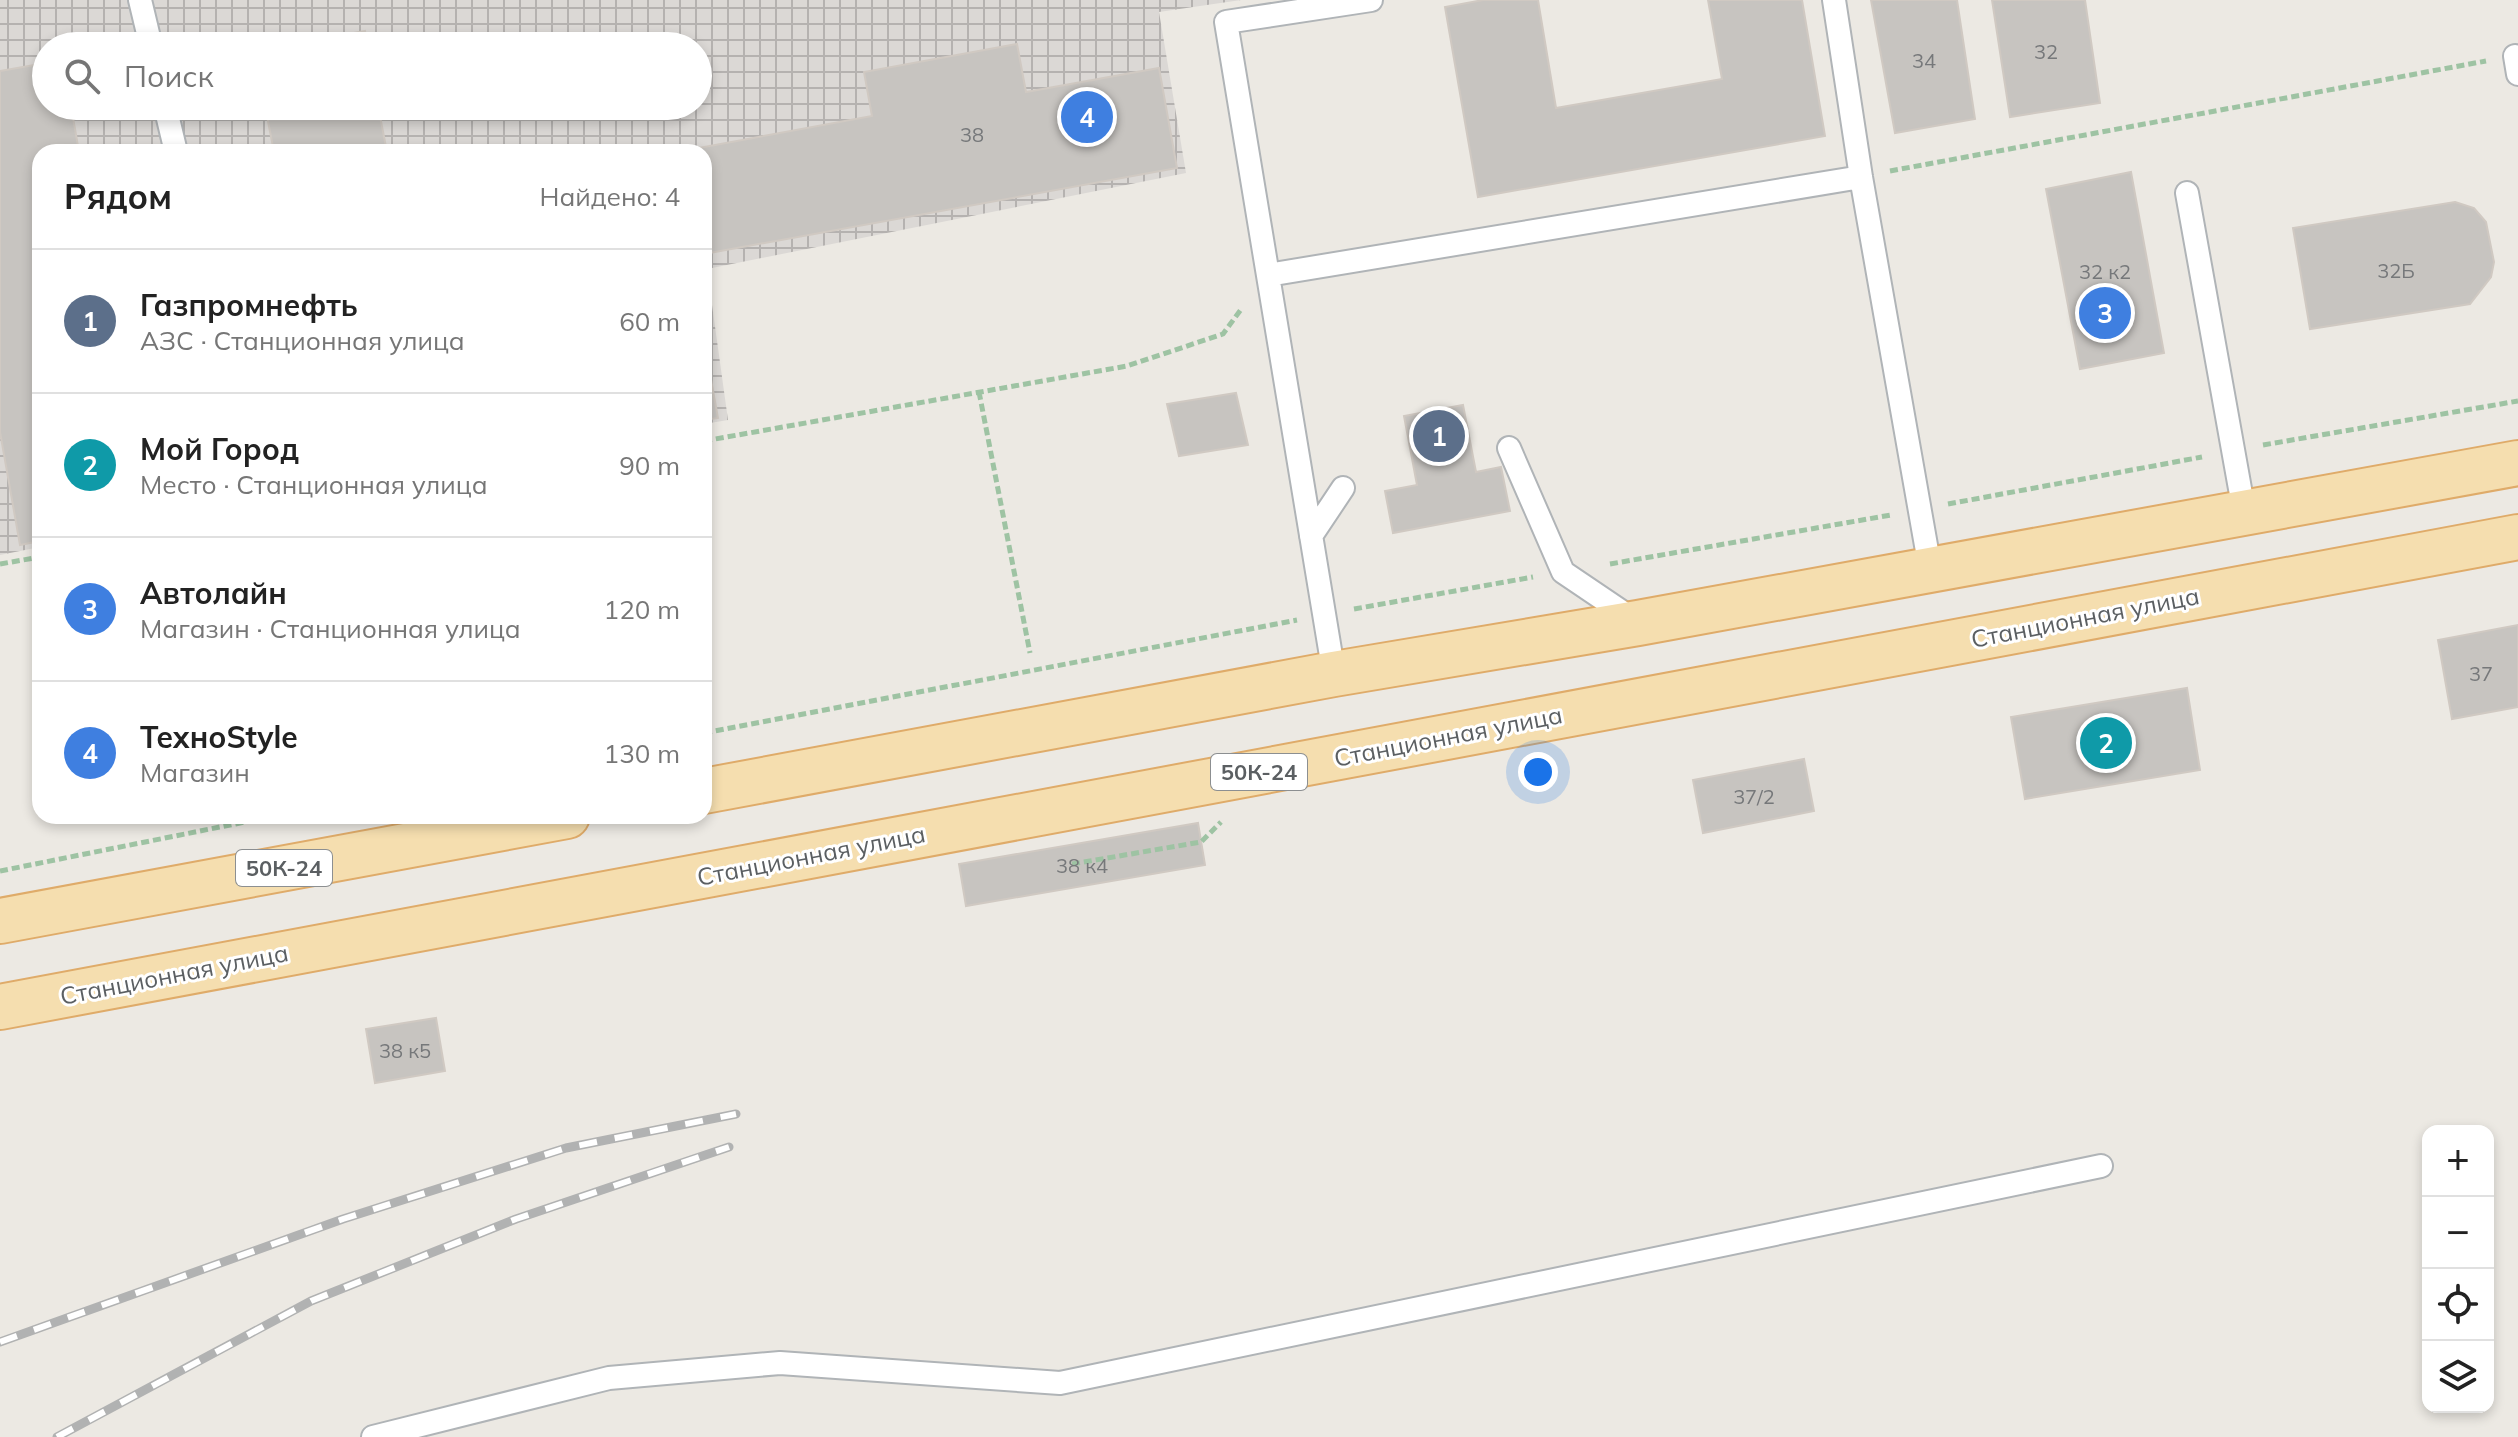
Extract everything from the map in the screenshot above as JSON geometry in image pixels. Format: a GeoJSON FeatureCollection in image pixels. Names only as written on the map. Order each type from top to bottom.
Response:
{"type":"FeatureCollection","features":[{"type":"Feature","properties":{"kind":"main road"},"geometry":{"type":"LineString","coordinates":[[712,790],[1334,674],[1638,623],[2518,463]]}},
{"type":"Feature","properties":{"kind":"main road","name":"Станционная улица"},"geometry":{"type":"LineString","coordinates":[[0,1007],[2518,537]]}},
{"type":"Feature","properties":{"kind":"main road","name":"50К-24"},"geometry":{"type":"LineString","coordinates":[[0,921],[524,824]]}},
{"type":"Feature","properties":{"kind":"lane"},"geometry":{"type":"LineString","coordinates":[[140,0],[148,32]]}},
{"type":"Feature","properties":{"kind":"lane"},"geometry":{"type":"LineString","coordinates":[[1334,674],[1226,22],[1371,0]]}},
{"type":"Feature","properties":{"kind":"lane"},"geometry":{"type":"LineString","coordinates":[[1834,0],[1861,177],[1930,568]]}},
{"type":"Feature","properties":{"kind":"lane"},"geometry":{"type":"LineString","coordinates":[[168,120],[174,144]]}},
{"type":"Feature","properties":{"kind":"lane"},"geometry":{"type":"LineString","coordinates":[[1268,275],[1861,177]]}},
{"type":"Feature","properties":{"kind":"lane"},"geometry":{"type":"LineString","coordinates":[[2187,193],[2244,511]]}},
{"type":"Feature","properties":{"kind":"lane"},"geometry":{"type":"LineString","coordinates":[[1509,448],[1563,572],[1638,623]]}},
{"type":"Feature","properties":{"kind":"lane"},"geometry":{"type":"LineString","coordinates":[[1311,536],[1343,488]]}},
{"type":"Feature","properties":{"kind":"lane"},"geometry":{"type":"LineString","coordinates":[[373,1437],[609,1378],[780,1363],[1060,1383],[2101,1166]]}},
{"type":"Feature","properties":{"kind":"path"},"geometry":{"type":"LineString","coordinates":[[1861,177],[2516,65]]}},
{"type":"Feature","properties":{"kind":"path"},"geometry":{"type":"LineString","coordinates":[[712,440],[1127,366],[1223,334],[1268,275]]}},
{"type":"Feature","properties":{"kind":"path"},"geometry":{"type":"LineString","coordinates":[[979,392],[1030,653]]}},
{"type":"Feature","properties":{"kind":"path"},"geometry":{"type":"LineString","coordinates":[[0,564],[32,558]]}},
{"type":"Feature","properties":{"kind":"path"},"geometry":{"type":"LineString","coordinates":[[712,731],[1324,615]]}},
{"type":"Feature","properties":{"kind":"path"},"geometry":{"type":"LineString","coordinates":[[0,871],[235,824]]}},
{"type":"Feature","properties":{"kind":"path"},"geometry":{"type":"LineString","coordinates":[[1072,864],[1201,842]]}},
{"type":"Feature","properties":{"kind":"shaded area"},"geometry":{"type":"Polygon","coordinates":[[[0,0],[1241,0],[1159,12],[1186,173],[712,268],[712,144],[32,144],[32,549],[0,555],[0,0]]]}},
{"type":"Feature","properties":{"kind":"shaded area"},"geometry":{"type":"Polygon","coordinates":[[[712,305],[728,420],[712,423],[712,305]]]}},
{"type":"Feature","properties":{"kind":"building"},"geometry":{"type":"Polygon","coordinates":[[[1483,0],[1538,0],[1556,108],[1722,79],[1708,0],[1802,0],[1825,136],[1478,197],[1445,7],[1483,0]]]}},
{"type":"Feature","properties":{"kind":"building"},"geometry":{"type":"Polygon","coordinates":[[[1871,0],[1957,0],[1975,119],[1895,133],[1871,0]]]}},
{"type":"Feature","properties":{"kind":"building"},"geometry":{"type":"Polygon","coordinates":[[[1992,0],[2085,0],[2100,103],[2010,117],[1992,0]]]}},
{"type":"Feature","properties":{"kind":"building"},"geometry":{"type":"Polygon","coordinates":[[[1017,44],[1026,92],[1159,68],[1177,168],[712,253],[712,146],[872,116],[864,72],[1017,44]]]}},
{"type":"Feature","properties":{"kind":"building"},"geometry":{"type":"Polygon","coordinates":[[[32,65],[32,120],[73,120],[78,144],[32,144],[32,543],[20,545],[0,432],[0,71],[32,65]]]}},
{"type":"Feature","properties":{"kind":"building"},"geometry":{"type":"Polygon","coordinates":[[[268,120],[381,120],[385,144],[272,144],[268,120]]]}},
{"type":"Feature","properties":{"kind":"building"},"geometry":{"type":"Polygon","coordinates":[[[2131,172],[2164,353],[2080,369],[2046,189],[2131,172]]]}},
{"type":"Feature","properties":{"kind":"building"},"geometry":{"type":"Polygon","coordinates":[[[2455,202],[2474,208],[2486,222],[2494,262],[2491,277],[2470,304],[2310,329],[2293,228],[2455,202]]]}},
{"type":"Feature","properties":{"kind":"building"},"geometry":{"type":"Polygon","coordinates":[[[712,385],[718,418],[712,419],[712,385]]]}},
{"type":"Feature","properties":{"kind":"building"},"geometry":{"type":"Polygon","coordinates":[[[1236,393],[1248,445],[1179,456],[1167,404],[1236,393]]]}},
{"type":"Feature","properties":{"kind":"building"},"geometry":{"type":"Polygon","coordinates":[[[1463,405],[1476,472],[1501,467],[1510,511],[1393,533],[1385,491],[1417,485],[1404,416],[1463,405]]]}},
{"type":"Feature","properties":{"kind":"building"},"geometry":{"type":"Polygon","coordinates":[[[2518,625],[2518,707],[2452,719],[2438,640],[2518,625]]]}},
{"type":"Feature","properties":{"kind":"building"},"geometry":{"type":"Polygon","coordinates":[[[2187,688],[2200,770],[2025,799],[2011,717],[2187,688]]]}},
{"type":"Feature","properties":{"kind":"building"},"geometry":{"type":"Polygon","coordinates":[[[1804,759],[1814,811],[1703,833],[1693,780],[1804,759]]]}},
{"type":"Feature","properties":{"kind":"building"},"geometry":{"type":"Polygon","coordinates":[[[1198,823],[1205,865],[966,906],[959,864],[1198,823]]]}},
{"type":"Feature","properties":{"kind":"building"},"geometry":{"type":"Polygon","coordinates":[[[436,1018],[445,1071],[375,1083],[366,1029],[436,1018]]]}},
{"type":"Feature","properties":{"kind":"railway"},"geometry":{"type":"LineString","coordinates":[[0,1342],[343,1219],[566,1148],[736,1114]]}},
{"type":"Feature","properties":{"kind":"railway"},"geometry":{"type":"LineString","coordinates":[[57,1437],[311,1301],[516,1219],[729,1147]]}},
{"type":"Feature","properties":{"kind":"place","name":"ТехноStyle"},"geometry":{"type":"Point","coordinates":[1087,117]}},
{"type":"Feature","properties":{"kind":"place","name":"Автолайн"},"geometry":{"type":"Point","coordinates":[2105,313]}},
{"type":"Feature","properties":{"kind":"place","name":"Газпромнефть"},"geometry":{"type":"Point","coordinates":[1439,436]}},
{"type":"Feature","properties":{"kind":"place","name":"Мой Город"},"geometry":{"type":"Point","coordinates":[2106,743]}}]}
